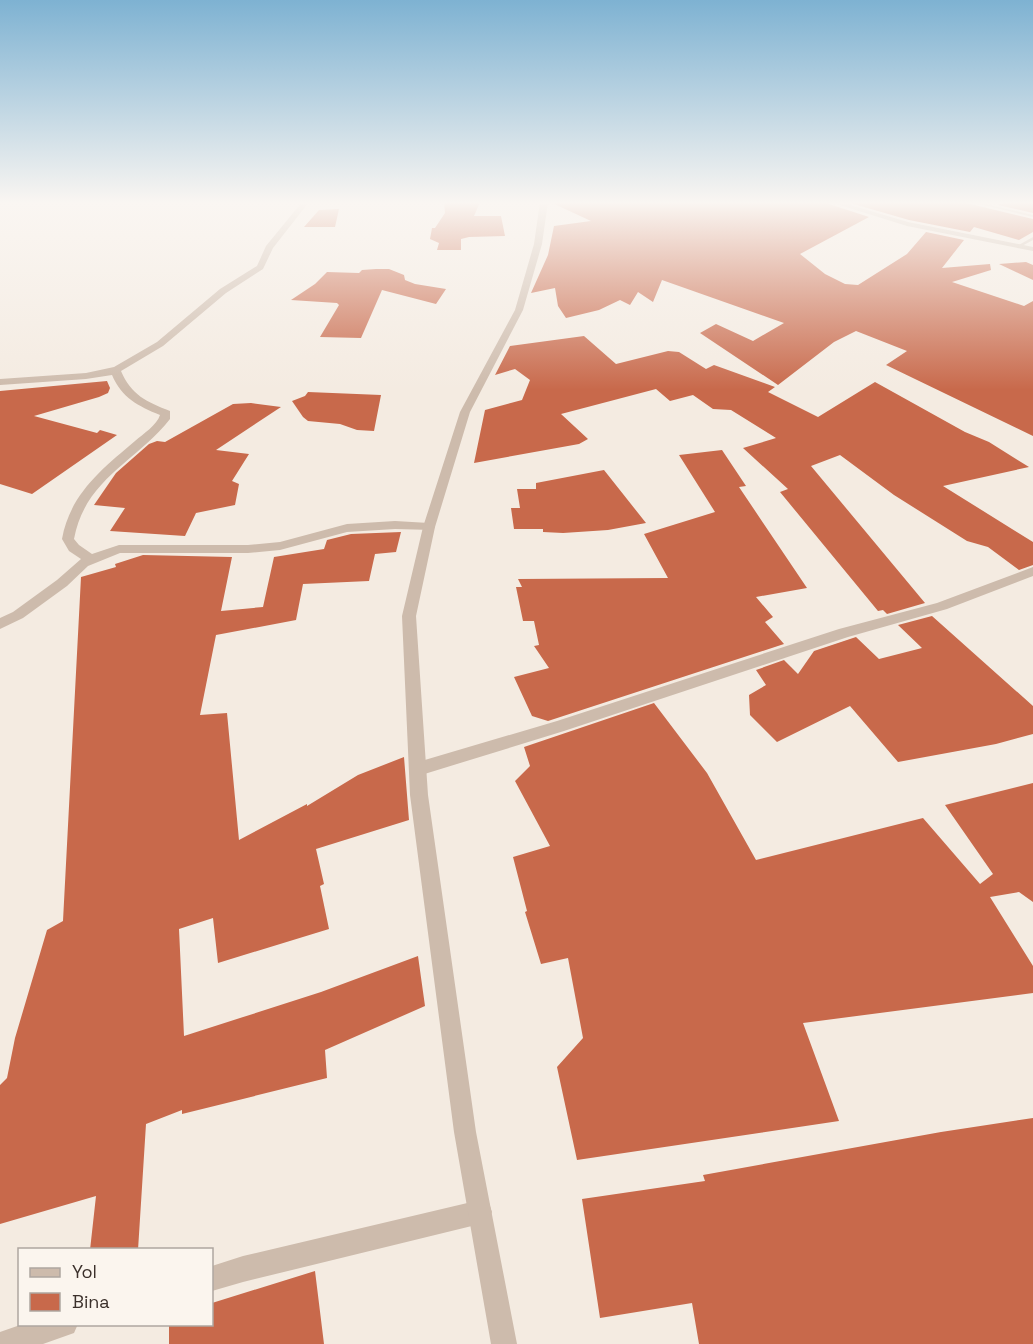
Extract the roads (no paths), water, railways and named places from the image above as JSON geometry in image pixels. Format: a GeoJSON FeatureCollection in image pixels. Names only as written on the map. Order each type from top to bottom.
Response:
{"type":"FeatureCollection","features":[{"type":"Feature","properties":{"kind":"street"},"geometry":{"type":"LineString","coordinates":[[0,382],[86,376],[114,370],[160,344],[223,291],[261,265]]}},
{"type":"Feature","properties":{"kind":"street"},"geometry":{"type":"LineString","coordinates":[[504,1344],[462,1109],[419,795],[409,616],[429,527],[465,412],[519,309],[532,265]]}},
{"type":"Feature","properties":{"kind":"street"},"geometry":{"type":"LineString","coordinates":[[91,559],[74,548],[68,539],[68,524],[94,483],[155,430],[165,419],[166,413],[137,402],[128,396],[114,370]]}},
{"type":"Feature","properties":{"kind":"street"},"geometry":{"type":"LineString","coordinates":[[0,624],[18,615],[91,559],[120,549],[248,549],[280,546],[347,528],[395,525],[429,527]]}},
{"type":"Feature","properties":{"kind":"street"},"geometry":{"type":"LineString","coordinates":[[418,769],[558,727],[844,633],[942,606],[1033,572]]}},
{"type":"Feature","properties":{"kind":"street"},"geometry":{"type":"LineString","coordinates":[[213,1279],[243,1269],[480,1212]]}},
{"type":"Feature","properties":{"kind":"street"},"geometry":{"type":"LineString","coordinates":[[3,1344],[59,1326]]}}]}
